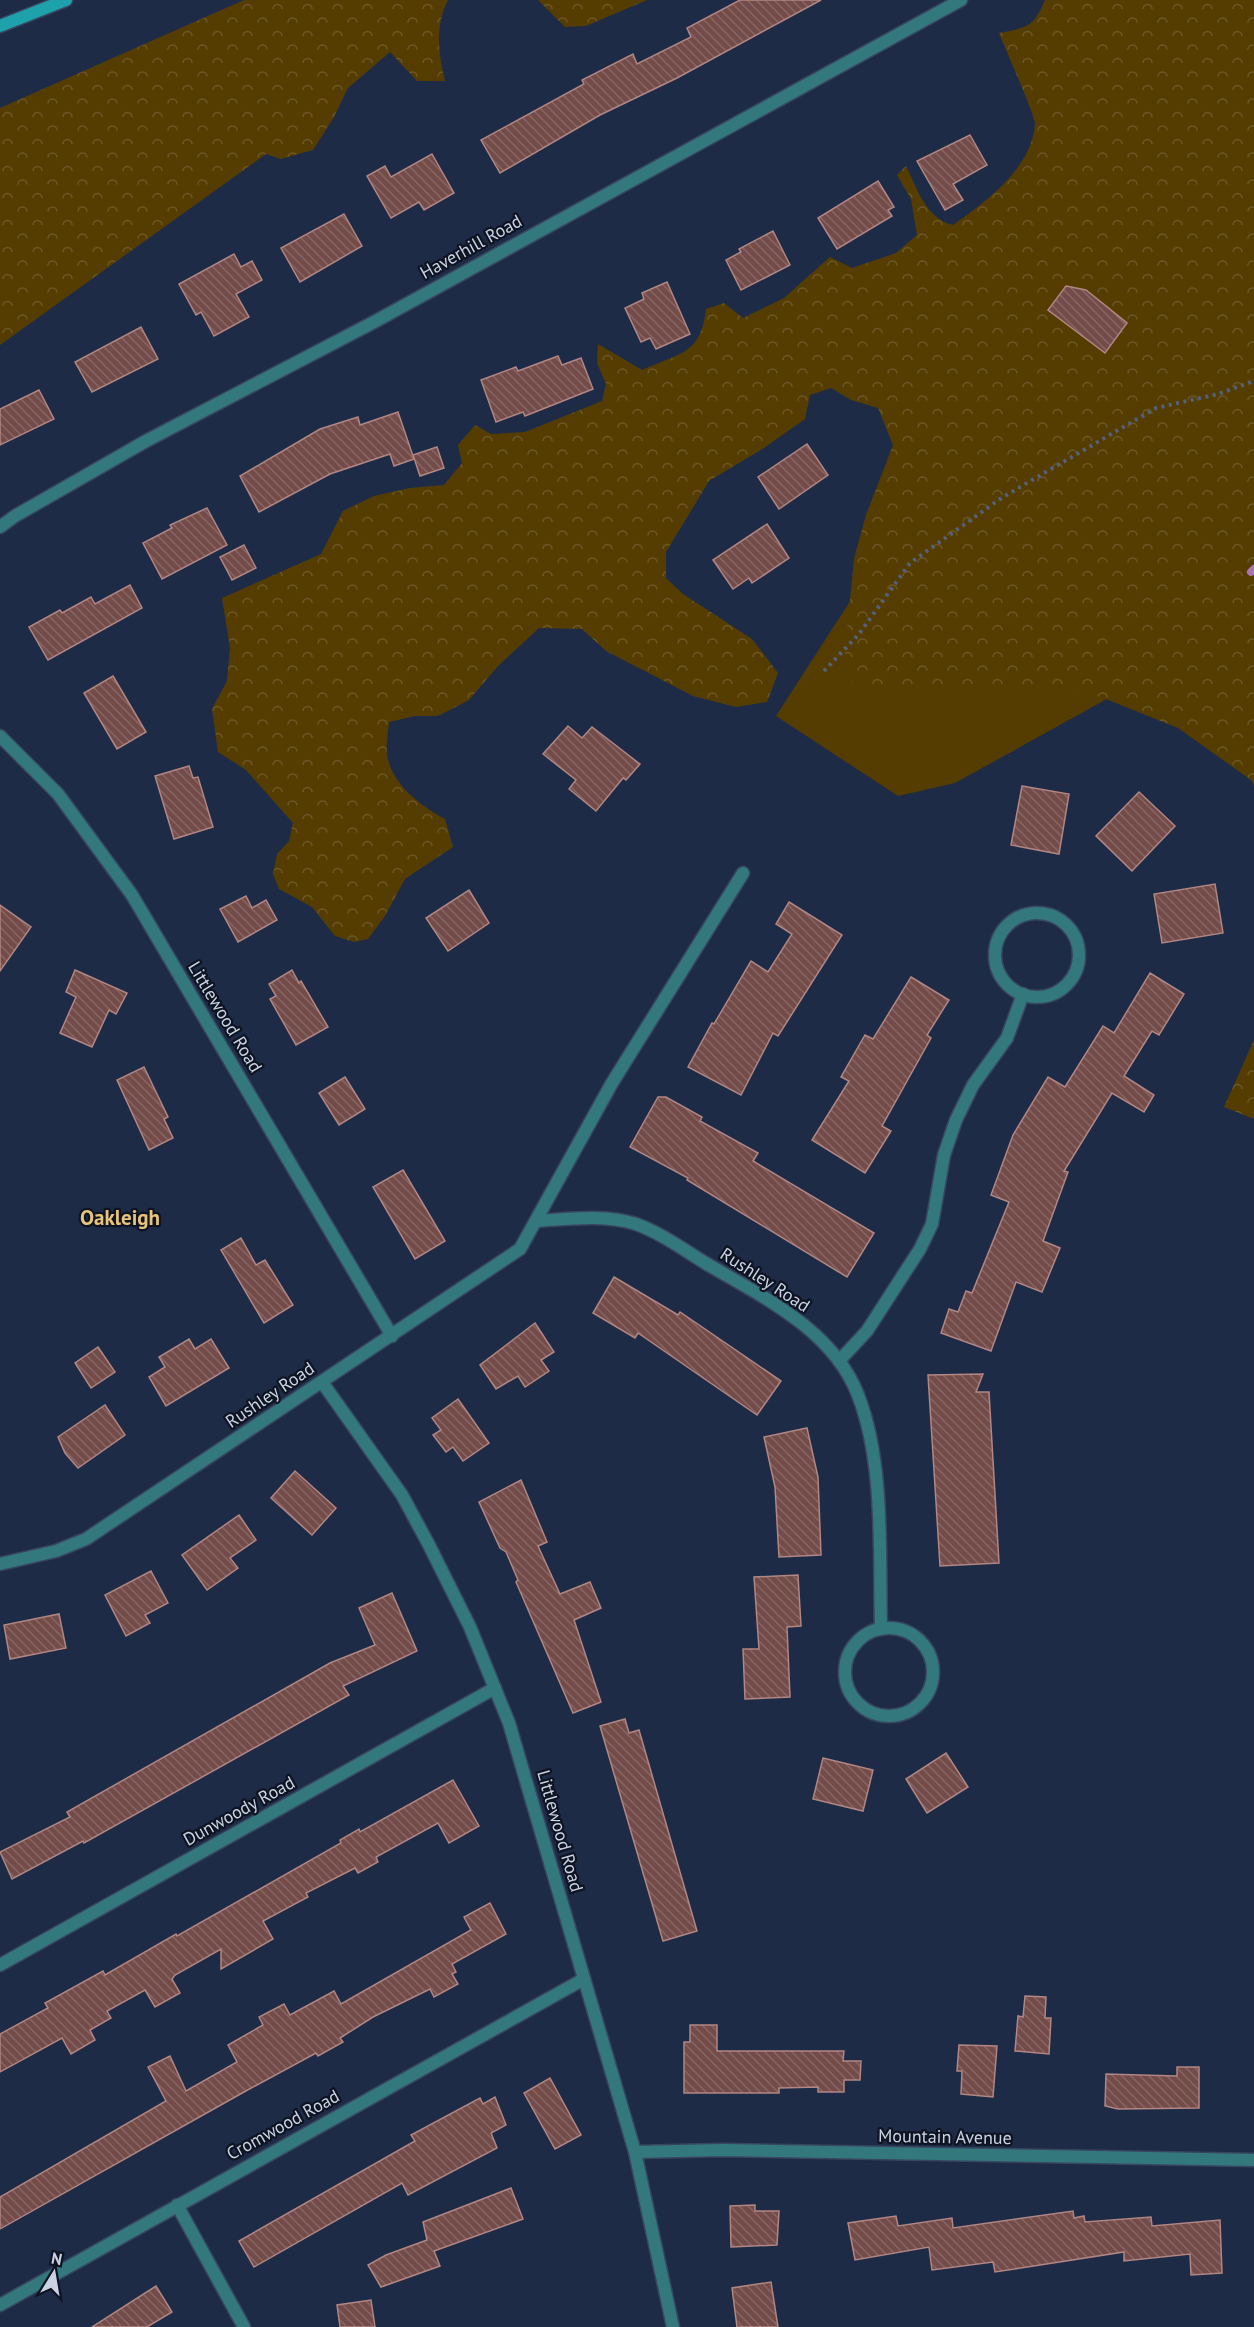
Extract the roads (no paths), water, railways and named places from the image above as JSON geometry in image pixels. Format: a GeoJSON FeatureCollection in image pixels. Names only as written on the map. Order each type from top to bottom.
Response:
{"type":"FeatureCollection","features":[{"type":"Feature","properties":{"kind":"main road"},"geometry":{"type":"LineString","coordinates":[[0,26],[66,0]]}},
{"type":"Feature","properties":{"kind":"street","name":"Haverhill Road"},"geometry":{"type":"LineString","coordinates":[[0,527],[15,516],[146,441],[374,322],[961,0]]}},
{"type":"Feature","properties":{"kind":"street","name":"Littlewood Road"},"geometry":{"type":"LineString","coordinates":[[0,736],[58,794],[132,895],[392,1336]]}},
{"type":"Feature","properties":{"kind":"street","name":"Rushley Road"},"geometry":{"type":"LineString","coordinates":[[0,1564],[56,1551],[86,1539],[520,1249],[612,1083],[743,873]]}},
{"type":"Feature","properties":{"kind":"street"},"geometry":{"type":"LineString","coordinates":[[1030,913],[1044,913],[1068,927],[1075,938],[1077,965],[1072,978],[1063,988],[1037,997],[1023,994],[1011,988],[1001,978],[994,951],[998,938],[1006,926],[1016,918],[1030,913]]}},
{"type":"Feature","properties":{"kind":"street"},"geometry":{"type":"LineString","coordinates":[[839,1361],[867,1331],[920,1249],[932,1224],[944,1155],[956,1120],[973,1085],[1007,1038],[1023,994]]}},
{"type":"Feature","properties":{"kind":"street","name":"Rushley Road"},"geometry":{"type":"LineString","coordinates":[[536,1221],[599,1218],[635,1224],[669,1240],[787,1312],[815,1335],[839,1361],[858,1394],[874,1466],[881,1629]]}},
{"type":"Feature","properties":{"kind":"street","name":"Littlewood Road"},"geometry":{"type":"LineString","coordinates":[[322,1382],[402,1495],[470,1627],[512,1733],[635,2152],[673,2327]]}},
{"type":"Feature","properties":{"kind":"street"},"geometry":{"type":"LineString","coordinates":[[881,1629],[896,1629],[915,1637],[929,1653],[933,1667],[933,1682],[927,1695],[918,1706],[906,1713],[892,1716],[877,1715],[864,1708],[853,1698],[847,1685],[845,1671],[848,1656],[856,1644],[867,1634],[881,1629]]}},
{"type":"Feature","properties":{"kind":"street","name":"Dunwoody Road"},"geometry":{"type":"LineString","coordinates":[[0,1965],[495,1688]]}},
{"type":"Feature","properties":{"kind":"street","name":"Cromwood Road"},"geometry":{"type":"LineString","coordinates":[[0,2305],[584,1979]]}},
{"type":"Feature","properties":{"kind":"street","name":"Mountain Avenue"},"geometry":{"type":"LineString","coordinates":[[635,2152],[722,2150],[1254,2160]]}},
{"type":"Feature","properties":{"kind":"street"},"geometry":{"type":"LineString","coordinates":[[177,2205],[244,2327]]}},
{"type":"Feature","properties":{"kind":"waterway"},"geometry":{"type":"LineString","coordinates":[[1251,572],[1254,569]]}},
{"type":"Feature","properties":{"kind":"district","name":"Oakleigh"},"geometry":{"type":"Point","coordinates":[120,1218]}}]}
